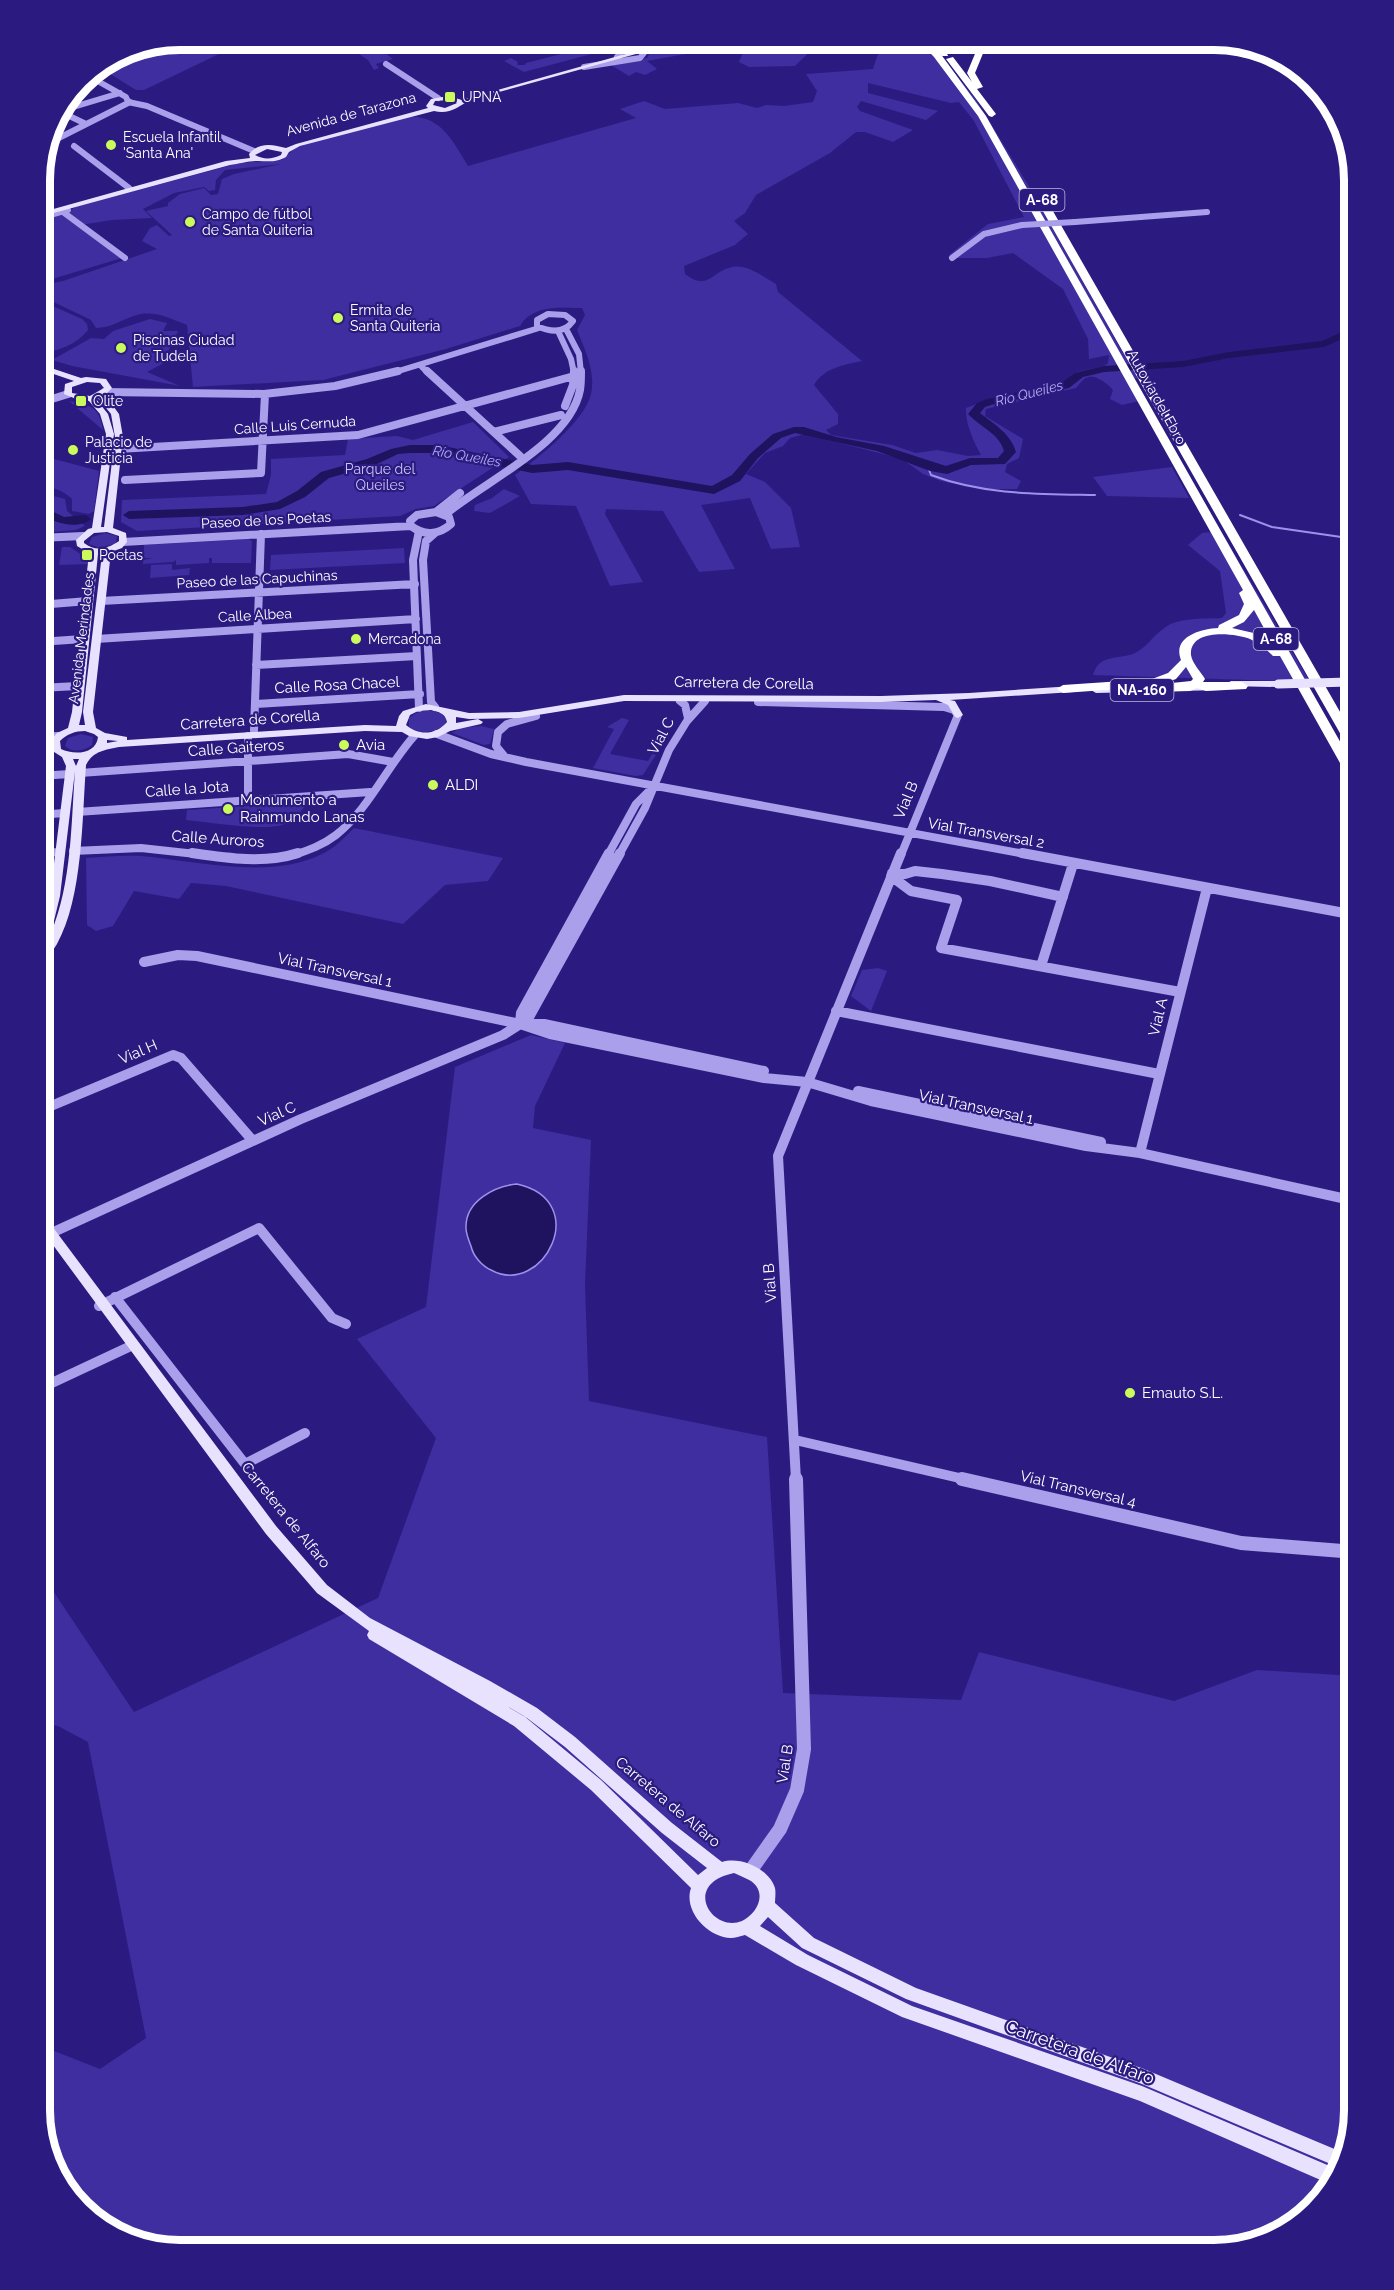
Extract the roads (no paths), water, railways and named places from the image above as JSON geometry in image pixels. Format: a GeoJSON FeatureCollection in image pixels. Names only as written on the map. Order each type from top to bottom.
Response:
{"type":"FeatureCollection","features":[{"type":"Feature","properties":{"kind":"highway"},"geometry":{"type":"LineString","coordinates":[[926,50],[964,93]]}},
{"type":"Feature","properties":{"kind":"highway","name":"Autovía del Ebro"},"geometry":{"type":"LineString","coordinates":[[932,50],[982,116],[1344,759]]}},
{"type":"Feature","properties":{"kind":"highway","name":"A-68"},"geometry":{"type":"LineString","coordinates":[[942,50],[994,116],[1023,167]]}},
{"type":"Feature","properties":{"kind":"highway"},"geometry":{"type":"LineString","coordinates":[[943,50],[945,54]]}},
{"type":"Feature","properties":{"kind":"highway"},"geometry":{"type":"LineString","coordinates":[[980,51],[971,73],[994,116]]}},
{"type":"Feature","properties":{"kind":"highway","name":"Autovía del Ebro"},"geometry":{"type":"LineString","coordinates":[[1034,187],[1344,730]]}},
{"type":"Feature","properties":{"kind":"highway"},"geometry":{"type":"LineString","coordinates":[[1197,498],[1201,516],[1250,604],[1246,615],[1239,622],[1201,631],[1184,640],[1180,650],[1182,663],[1191,682],[1195,684],[1206,687],[1246,685]]}},
{"type":"Feature","properties":{"kind":"highway"},"geometry":{"type":"LineString","coordinates":[[1258,580],[1288,621],[1344,717]]}},
{"type":"Feature","properties":{"kind":"highway"},"geometry":{"type":"LineString","coordinates":[[1132,690],[1190,687],[1199,680],[1185,656],[1191,641],[1214,631],[1234,630],[1254,634],[1267,641],[1279,655],[1323,734],[1344,760]]}},
{"type":"Feature","properties":{"kind":"highway"},"geometry":{"type":"LineString","coordinates":[[1063,689],[1154,683],[1172,676],[1182,663]]}},
{"type":"Feature","properties":{"kind":"highway"},"geometry":{"type":"LineString","coordinates":[[1195,671],[1214,679],[1246,685]]}},
{"type":"Feature","properties":{"kind":"main road"},"geometry":{"type":"LineString","coordinates":[[458,100],[645,50]]}},
{"type":"Feature","properties":{"kind":"main road"},"geometry":{"type":"LineString","coordinates":[[432,107],[430,102],[438,98],[458,100],[646,50]]}},
{"type":"Feature","properties":{"kind":"main road","name":"Avenida de Tarazona"},"geometry":{"type":"LineString","coordinates":[[253,155],[267,161],[280,158],[286,154],[283,149],[432,107],[450,110],[459,107],[458,100]]}},
{"type":"Feature","properties":{"kind":"main road"},"geometry":{"type":"LineString","coordinates":[[50,212],[229,163],[253,155],[265,147],[283,149]]}},
{"type":"Feature","properties":{"kind":"main road"},"geometry":{"type":"LineString","coordinates":[[50,212],[253,155]]}},
{"type":"Feature","properties":{"kind":"main road"},"geometry":{"type":"LineString","coordinates":[[50,371],[75,382]]}},
{"type":"Feature","properties":{"kind":"main road"},"geometry":{"type":"LineString","coordinates":[[50,374],[75,382],[98,379],[115,414],[119,425],[118,449],[108,529]]}},
{"type":"Feature","properties":{"kind":"main road"},"geometry":{"type":"LineString","coordinates":[[75,382],[66,389],[68,394],[78,398],[91,398],[104,390]]}},
{"type":"Feature","properties":{"kind":"main road"},"geometry":{"type":"LineString","coordinates":[[91,398],[104,414],[110,434],[96,530]]}},
{"type":"Feature","properties":{"kind":"main road"},"geometry":{"type":"LineString","coordinates":[[108,529],[123,538],[107,550],[94,551],[83,547],[81,538],[96,530],[108,529]]}},
{"type":"Feature","properties":{"kind":"main road","name":"Avenida Merindades"},"geometry":{"type":"LineString","coordinates":[[91,729],[88,712],[107,550]]}},
{"type":"Feature","properties":{"kind":"main road","name":"Avenida Merindades"},"geometry":{"type":"LineString","coordinates":[[73,729],[77,712],[94,551]]}},
{"type":"Feature","properties":{"kind":"main road","name":"NA-160"},"geometry":{"type":"LineString","coordinates":[[1041,692],[1344,681]]}},
{"type":"Feature","properties":{"kind":"main road","name":"NA-160"},"geometry":{"type":"LineString","coordinates":[[1041,692],[1063,689],[1195,684]]}},
{"type":"Feature","properties":{"kind":"main road","name":"Carretera de Corella"},"geometry":{"type":"LineString","coordinates":[[435,707],[449,713],[469,716],[519,715],[624,698],[880,699],[1041,692]]}},
{"type":"Feature","properties":{"kind":"main road","name":"Carretera de Corella"},"geometry":{"type":"LineString","coordinates":[[437,734],[448,728],[480,722],[632,701],[915,701],[1041,692]]}},
{"type":"Feature","properties":{"kind":"main road"},"geometry":{"type":"LineString","coordinates":[[957,715],[964,701],[972,698]]}},
{"type":"Feature","properties":{"kind":"main road"},"geometry":{"type":"LineString","coordinates":[[941,700],[952,703],[957,715]]}},
{"type":"Feature","properties":{"kind":"main road"},"geometry":{"type":"LineString","coordinates":[[838,706],[915,701]]}},
{"type":"Feature","properties":{"kind":"main road"},"geometry":{"type":"LineString","coordinates":[[435,707],[410,711],[401,722],[404,729],[415,735],[437,734]]}},
{"type":"Feature","properties":{"kind":"main road"},"geometry":{"type":"LineString","coordinates":[[448,728],[452,719],[449,713]]}},
{"type":"Feature","properties":{"kind":"main road","name":"Carretera de Corella"},"geometry":{"type":"LineString","coordinates":[[86,755],[99,748],[123,744],[402,718]]}},
{"type":"Feature","properties":{"kind":"main road","name":"Carretera de Corella"},"geometry":{"type":"LineString","coordinates":[[103,736],[124,739],[365,728],[404,729]]}},
{"type":"Feature","properties":{"kind":"main road"},"geometry":{"type":"LineString","coordinates":[[86,755],[60,754],[56,741],[73,729],[91,729],[103,736],[104,742],[99,748]]}},
{"type":"Feature","properties":{"kind":"main road"},"geometry":{"type":"LineString","coordinates":[[50,946],[61,925],[67,851],[64,813],[75,773],[86,755]]}},
{"type":"Feature","properties":{"kind":"main road"},"geometry":{"type":"LineString","coordinates":[[50,916],[77,812],[75,773],[67,756]]}},
{"type":"Feature","properties":{"kind":"main road","name":"Carretera de Alfaro"},"geometry":{"type":"LineString","coordinates":[[50,1236],[106,1302],[131,1346],[266,1532],[316,1591],[371,1633],[519,1721],[596,1785],[699,1886]]}},
{"type":"Feature","properties":{"kind":"main road","name":"Carretera de Alfaro"},"geometry":{"type":"LineString","coordinates":[[131,1346],[270,1530],[322,1588],[365,1622],[485,1685],[532,1713],[570,1742],[667,1828],[718,1868]]}},
{"type":"Feature","properties":{"kind":"main road"},"geometry":{"type":"LineString","coordinates":[[735,1866],[751,1870],[766,1886],[768,1896],[767,1906],[760,1919],[748,1928],[727,1930],[708,1921],[698,1905],[699,1886],[707,1875],[718,1868],[735,1866]]}},
{"type":"Feature","properties":{"kind":"main road","name":"Carretera de Alfaro"},"geometry":{"type":"LineString","coordinates":[[767,1906],[808,1943],[912,1994],[1144,2077],[1336,2158]]}},
{"type":"Feature","properties":{"kind":"main road","name":"Carretera de Alfaro"},"geometry":{"type":"LineString","coordinates":[[748,1928],[802,1960],[908,2012],[1142,2094],[1328,2174]]}},
{"type":"Feature","properties":{"kind":"street","name":"Avenida de Tarazona"},"geometry":{"type":"LineString","coordinates":[[386,64],[438,98]]}},
{"type":"Feature","properties":{"kind":"street"},"geometry":{"type":"LineString","coordinates":[[99,77],[136,99],[253,155]]}},
{"type":"Feature","properties":{"kind":"street"},"geometry":{"type":"LineString","coordinates":[[96,80],[120,93],[253,145],[265,147]]}},
{"type":"Feature","properties":{"kind":"street"},"geometry":{"type":"LineString","coordinates":[[71,107],[120,93]]}},
{"type":"Feature","properties":{"kind":"street"},"geometry":{"type":"LineString","coordinates":[[55,140],[136,99]]}},
{"type":"Feature","properties":{"kind":"street"},"geometry":{"type":"LineString","coordinates":[[67,115],[86,124]]}},
{"type":"Feature","properties":{"kind":"street"},"geometry":{"type":"LineString","coordinates":[[74,146],[129,188]]}},
{"type":"Feature","properties":{"kind":"street"},"geometry":{"type":"LineString","coordinates":[[50,214],[63,212],[78,205]]}},
{"type":"Feature","properties":{"kind":"street"},"geometry":{"type":"LineString","coordinates":[[63,212],[125,258]]}},
{"type":"Feature","properties":{"kind":"street"},"geometry":{"type":"LineString","coordinates":[[952,258],[980,234],[990,230],[1022,225],[1207,212]]}},
{"type":"Feature","properties":{"kind":"street"},"geometry":{"type":"LineString","coordinates":[[104,390],[187,394],[257,393],[325,386],[420,365],[538,327],[562,330],[573,321],[564,315],[541,316],[537,320],[538,327]]}},
{"type":"Feature","properties":{"kind":"street"},"geometry":{"type":"LineString","coordinates":[[104,390],[207,396],[265,394],[350,384],[422,366],[538,327]]}},
{"type":"Feature","properties":{"kind":"street"},"geometry":{"type":"LineString","coordinates":[[446,514],[456,503],[502,471],[542,438],[561,415],[570,397],[574,376],[574,362],[562,330]]}},
{"type":"Feature","properties":{"kind":"street"},"geometry":{"type":"LineString","coordinates":[[436,512],[451,498],[530,456],[566,419],[578,398],[582,379],[581,361],[562,330]]}},
{"type":"Feature","properties":{"kind":"street"},"geometry":{"type":"LineString","coordinates":[[422,366],[520,456]]}},
{"type":"Feature","properties":{"kind":"street","name":"Calle Luis Cernuda"},"geometry":{"type":"LineString","coordinates":[[118,449],[358,435],[574,376]]}},
{"type":"Feature","properties":{"kind":"street"},"geometry":{"type":"LineString","coordinates":[[50,400],[68,394]]}},
{"type":"Feature","properties":{"kind":"street"},"geometry":{"type":"LineString","coordinates":[[125,480],[261,473],[265,394]]}},
{"type":"Feature","properties":{"kind":"street"},"geometry":{"type":"LineString","coordinates":[[494,432],[561,415]]}},
{"type":"Feature","properties":{"kind":"street"},"geometry":{"type":"LineString","coordinates":[[419,708],[413,526],[417,515],[436,512],[446,514],[451,524],[448,528],[435,532],[426,541],[423,560],[431,702],[435,707]]}},
{"type":"Feature","properties":{"kind":"street"},"geometry":{"type":"LineString","coordinates":[[413,526],[435,532]]}},
{"type":"Feature","properties":{"kind":"street","name":"Paseo de los Poetas"},"geometry":{"type":"LineString","coordinates":[[123,538],[413,526]]}},
{"type":"Feature","properties":{"kind":"street","name":"Paseo de los Poetas"},"geometry":{"type":"LineString","coordinates":[[123,538],[413,526]]}},
{"type":"Feature","properties":{"kind":"street"},"geometry":{"type":"LineString","coordinates":[[248,800],[248,761],[256,704],[261,534]]}},
{"type":"Feature","properties":{"kind":"street"},"geometry":{"type":"LineString","coordinates":[[50,539],[81,538]]}},
{"type":"Feature","properties":{"kind":"street","name":"Paseo de las Capuchinas"},"geometry":{"type":"LineString","coordinates":[[101,601],[415,584]]}},
{"type":"Feature","properties":{"kind":"street"},"geometry":{"type":"LineString","coordinates":[[50,604],[88,602]]}},
{"type":"Feature","properties":{"kind":"street","name":"Calle Albea"},"geometry":{"type":"LineString","coordinates":[[96,639],[416,619]]}},
{"type":"Feature","properties":{"kind":"street"},"geometry":{"type":"LineString","coordinates":[[50,641],[83,639]]}},
{"type":"Feature","properties":{"kind":"street"},"geometry":{"type":"LineString","coordinates":[[256,665],[417,656]]}},
{"type":"Feature","properties":{"kind":"street"},"geometry":{"type":"LineString","coordinates":[[50,687],[78,686]]}},
{"type":"Feature","properties":{"kind":"street","name":"Calle Rosa Chacel"},"geometry":{"type":"LineString","coordinates":[[256,704],[420,694]]}},
{"type":"Feature","properties":{"kind":"street"},"geometry":{"type":"LineString","coordinates":[[680,701],[685,705],[688,718]]}},
{"type":"Feature","properties":{"kind":"street","name":"Vial C"},"geometry":{"type":"LineString","coordinates":[[50,1229],[503,1035],[528,1019],[645,808],[651,788],[688,718],[705,701]]}},
{"type":"Feature","properties":{"kind":"street","name":"Carretera de Corella"},"geometry":{"type":"LineString","coordinates":[[758,702],[838,706],[944,707],[954,710],[957,715]]}},
{"type":"Feature","properties":{"kind":"street","name":"Vial B"},"geometry":{"type":"LineString","coordinates":[[751,1870],[780,1829],[797,1790],[804,1749],[795,1440],[778,1156],[957,715]]}},
{"type":"Feature","properties":{"kind":"street"},"geometry":{"type":"LineString","coordinates":[[505,757],[496,746],[498,732],[507,724],[536,716]]}},
{"type":"Feature","properties":{"kind":"street","name":"Vial Transversal 2"},"geometry":{"type":"LineString","coordinates":[[437,734],[449,740],[505,757],[651,788],[1344,913]]}},
{"type":"Feature","properties":{"kind":"street","name":"Calle Auroros"},"geometry":{"type":"LineString","coordinates":[[50,852],[141,848],[260,859],[283,857],[316,847],[335,836],[415,735]]}},
{"type":"Feature","properties":{"kind":"street"},"geometry":{"type":"LineString","coordinates":[[50,740],[56,741]]}},
{"type":"Feature","properties":{"kind":"street"},"geometry":{"type":"LineString","coordinates":[[50,742],[56,741]]}},
{"type":"Feature","properties":{"kind":"street","name":"Calle Gaiteros"},"geometry":{"type":"LineString","coordinates":[[50,775],[354,754],[393,762]]}},
{"type":"Feature","properties":{"kind":"street","name":"Calle la Jota"},"geometry":{"type":"LineString","coordinates":[[77,812],[370,792]]}},
{"type":"Feature","properties":{"kind":"street"},"geometry":{"type":"LineString","coordinates":[[50,814],[64,813]]}},
{"type":"Feature","properties":{"kind":"street"},"geometry":{"type":"LineString","coordinates":[[1041,966],[1073,864]]}},
{"type":"Feature","properties":{"kind":"street"},"geometry":{"type":"LineString","coordinates":[[892,875],[915,871],[942,874],[990,881],[1063,897]]}},
{"type":"Feature","properties":{"kind":"street"},"geometry":{"type":"LineString","coordinates":[[892,875],[911,891],[957,900],[941,948],[1180,992]]}},
{"type":"Feature","properties":{"kind":"street","name":"Vial A"},"geometry":{"type":"LineString","coordinates":[[1140,1153],[1207,888]]}},
{"type":"Feature","properties":{"kind":"street","name":"Vial Transversal 1"},"geometry":{"type":"LineString","coordinates":[[144,962],[178,955],[197,956],[764,1078],[807,1082],[871,1101],[1086,1146],[1140,1153],[1344,1191]]}},
{"type":"Feature","properties":{"kind":"street"},"geometry":{"type":"LineString","coordinates":[[836,1011],[1159,1074]]}},
{"type":"Feature","properties":{"kind":"street","name":"Vial H"},"geometry":{"type":"LineString","coordinates":[[50,1106],[173,1055],[181,1058],[253,1141]]}},
{"type":"Feature","properties":{"kind":"street","name":"Vial Transversal 1"},"geometry":{"type":"LineString","coordinates":[[1140,1153],[1344,1199]]}},
{"type":"Feature","properties":{"kind":"street"},"geometry":{"type":"LineString","coordinates":[[306,1433],[245,1464],[106,1302],[259,1228],[332,1318],[346,1324]]}},
{"type":"Feature","properties":{"kind":"street"},"geometry":{"type":"LineString","coordinates":[[50,1384],[131,1346]]}},
{"type":"Feature","properties":{"kind":"street","name":"Vial Transversal 4"},"geometry":{"type":"LineString","coordinates":[[795,1440],[1241,1543],[1344,1551]]}},
{"type":"Feature","properties":{"kind":"waterway","name":"Río Queiles"},"geometry":{"type":"LineString","coordinates":[[677,484],[714,490],[736,478],[754,456],[777,436],[794,430],[804,430],[834,440],[880,448],[934,468],[947,470],[970,462],[1001,461],[1010,452],[1007,442],[974,414],[981,405],[991,401],[1065,386],[1079,375],[1104,369],[1183,364],[1229,355],[1324,344],[1344,334]]}},
{"type":"Feature","properties":{"kind":"waterway","name":"Río Queiles"},"geometry":{"type":"LineString","coordinates":[[129,515],[243,511],[280,505],[301,494],[325,475],[371,462],[395,451],[410,449],[439,449],[532,469],[568,466],[672,484]]}},
{"type":"Feature","properties":{"kind":"waterway"},"geometry":{"type":"LineString","coordinates":[[928,467],[931,475],[951,482],[991,490],[1032,494],[1095,495]]}},
{"type":"Feature","properties":{"kind":"waterway","name":"Río Queiles"},"geometry":{"type":"LineString","coordinates":[[50,515],[62,521],[85,519]]}},
{"type":"Feature","properties":{"kind":"waterway"},"geometry":{"type":"LineString","coordinates":[[1240,515],[1272,527],[1344,537]]}},
{"type":"Feature","properties":{"kind":"place","name":"UPNA"},"geometry":{"type":"Point","coordinates":[450,97]}},
{"type":"Feature","properties":{"kind":"place","name":"Escuela Infantil 'Santa Ana'"},"geometry":{"type":"Point","coordinates":[111,145]}},
{"type":"Feature","properties":{"kind":"place","name":"Campo de fútbol de Santa Quiteria"},"geometry":{"type":"Point","coordinates":[190,222]}},
{"type":"Feature","properties":{"kind":"place","name":"Ermita de Santa Quiteria"},"geometry":{"type":"Point","coordinates":[338,318]}},
{"type":"Feature","properties":{"kind":"place","name":"Piscinas Ciudad de Tudela"},"geometry":{"type":"Point","coordinates":[121,348]}},
{"type":"Feature","properties":{"kind":"place","name":"Olite"},"geometry":{"type":"Point","coordinates":[81,401]}},
{"type":"Feature","properties":{"kind":"place","name":"Palacio de Justicia"},"geometry":{"type":"Point","coordinates":[73,450]}},
{"type":"Feature","properties":{"kind":"place","name":"Poetas"},"geometry":{"type":"Point","coordinates":[87,555]}},
{"type":"Feature","properties":{"kind":"place","name":"Mercadona"},"geometry":{"type":"Point","coordinates":[356,639]}},
{"type":"Feature","properties":{"kind":"place","name":"Avia"},"geometry":{"type":"Point","coordinates":[344,745]}},
{"type":"Feature","properties":{"kind":"place","name":"ALDI"},"geometry":{"type":"Point","coordinates":[433,785]}},
{"type":"Feature","properties":{"kind":"place","name":"Monumento a Rainmundo Lanas"},"geometry":{"type":"Point","coordinates":[228,809]}},
{"type":"Feature","properties":{"kind":"place","name":"Emauto S.L."},"geometry":{"type":"Point","coordinates":[1130,1393]}},
{"type":"Feature","properties":{"kind":"park label","name":"Parque del Queiles"},"geometry":{"type":"Point","coordinates":[380,478]}}]}
